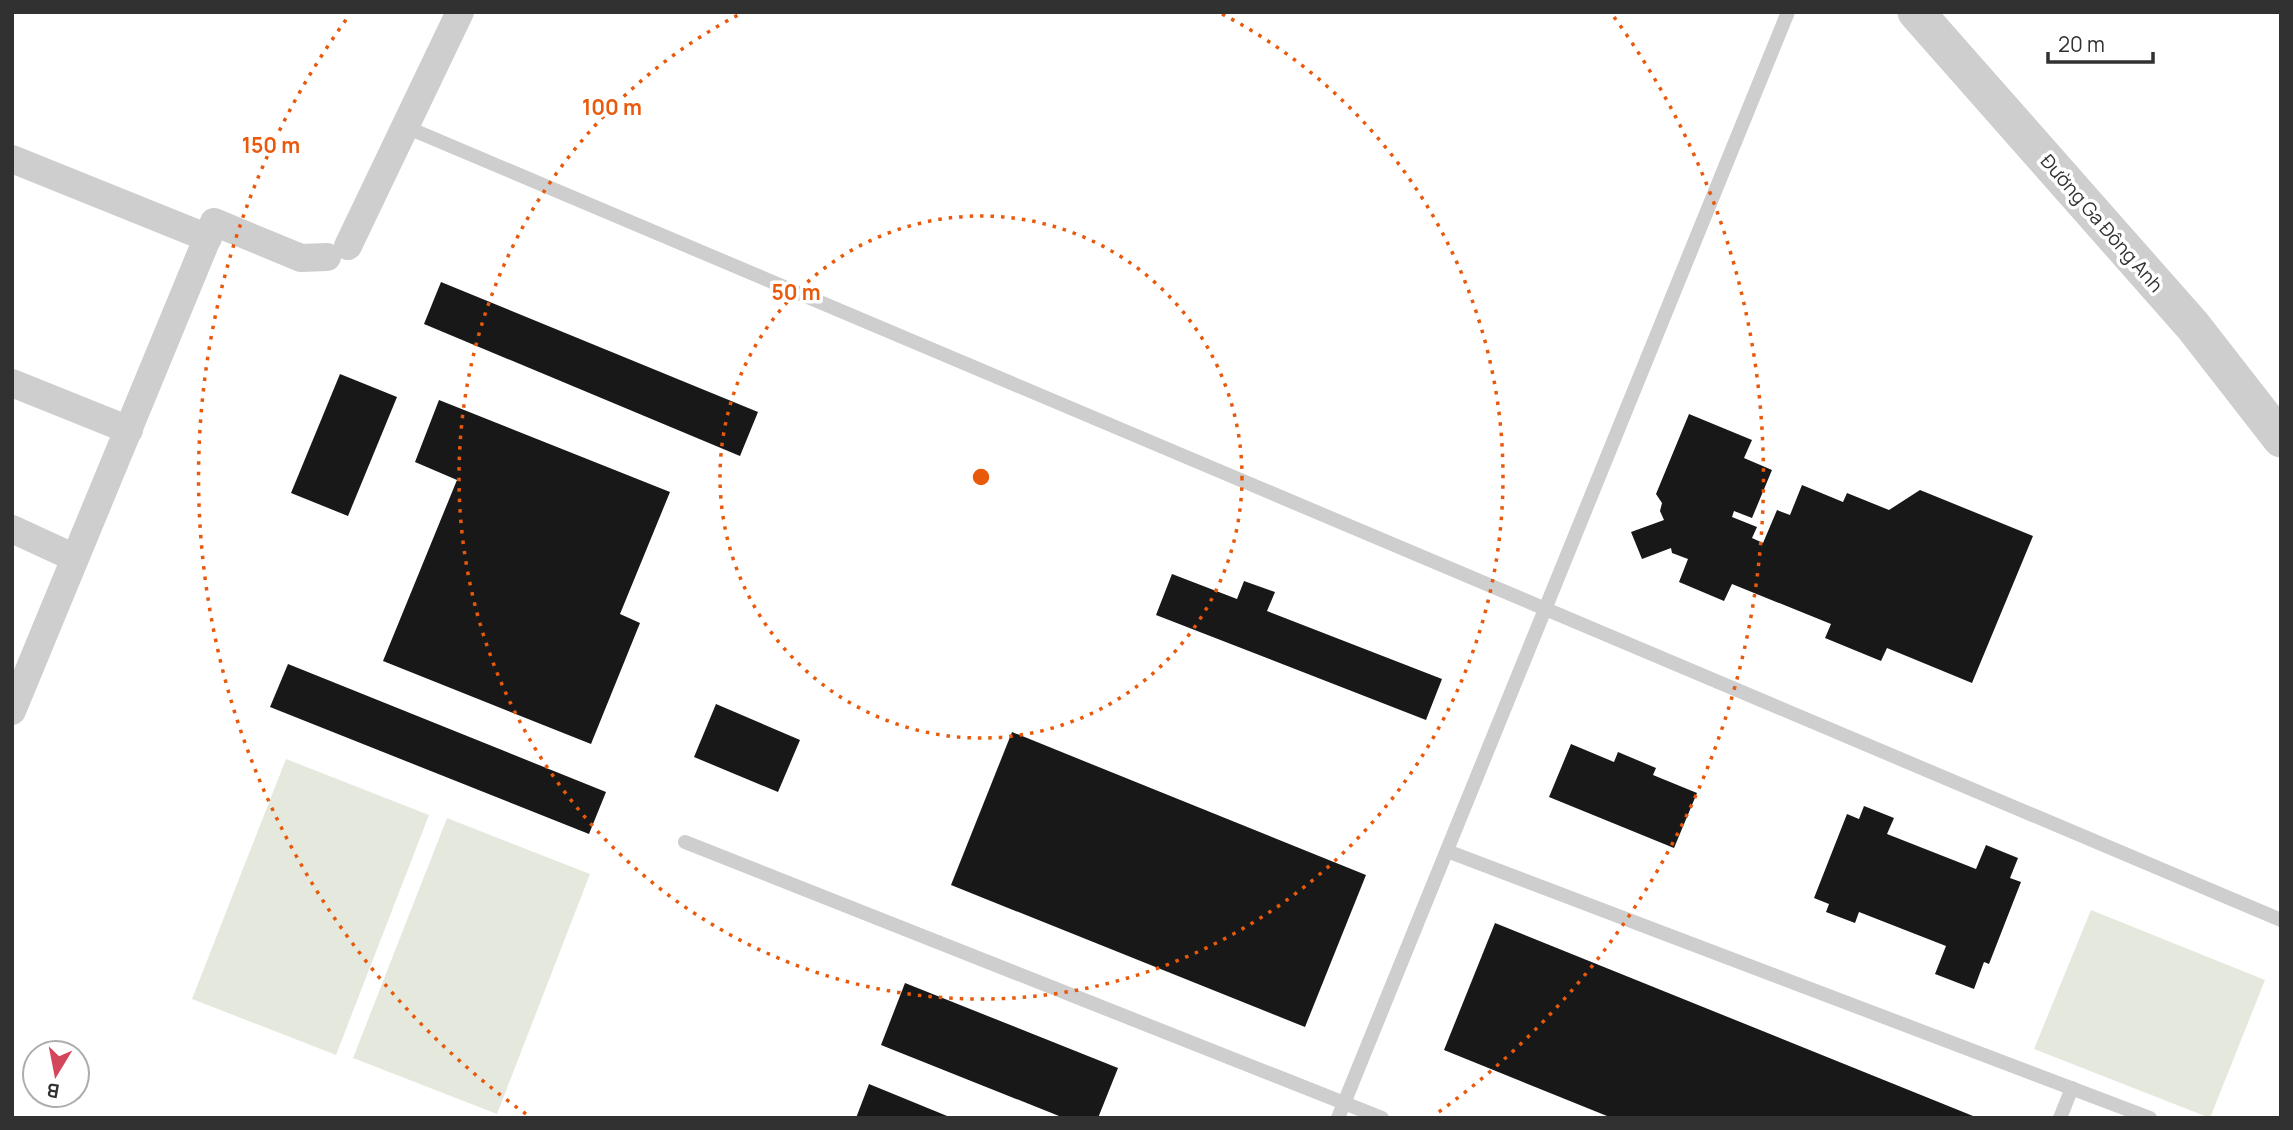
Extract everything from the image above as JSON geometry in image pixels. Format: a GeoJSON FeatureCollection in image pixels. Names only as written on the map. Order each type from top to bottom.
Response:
{"type":"FeatureCollection","features":[{"type":"Feature","properties":{"kind":"street"},"geometry":{"type":"LineString","coordinates":[[12,711],[21,665],[75,558],[214,222],[301,258],[337,252],[406,127],[460,12]]}},
{"type":"Feature","properties":{"kind":"street","name":"Đường Ga Đông Anh"},"geometry":{"type":"LineString","coordinates":[[1916,12],[2193,326],[2281,439]]}},
{"type":"Feature","properties":{"kind":"street"},"geometry":{"type":"LineString","coordinates":[[12,159],[208,239]]}},
{"type":"Feature","properties":{"kind":"street"},"geometry":{"type":"LineString","coordinates":[[12,383],[129,430]]}},
{"type":"Feature","properties":{"kind":"street"},"geometry":{"type":"LineString","coordinates":[[12,529],[75,558]]}},
{"type":"Feature","properties":{"kind":"lane"},"geometry":{"type":"LineString","coordinates":[[1338,1118],[1788,12]]}},
{"type":"Feature","properties":{"kind":"lane"},"geometry":{"type":"LineString","coordinates":[[406,127],[2281,920]]}},
{"type":"Feature","properties":{"kind":"lane"},"geometry":{"type":"LineString","coordinates":[[685,842],[1382,1118]]}},
{"type":"Feature","properties":{"kind":"lane"},"geometry":{"type":"LineString","coordinates":[[1447,851],[2150,1118]]}},
{"type":"Feature","properties":{"kind":"lane"},"geometry":{"type":"LineString","coordinates":[[2060,1118],[2071,1088]]}},
{"type":"Feature","properties":{"kind":"shaded area"},"geometry":{"type":"Polygon","coordinates":[[[286,759],[429,815],[336,1055],[192,999],[286,759]]]}},
{"type":"Feature","properties":{"kind":"shaded area"},"geometry":{"type":"Polygon","coordinates":[[[447,818],[590,874],[497,1114],[353,1058],[447,818]]]}},
{"type":"Feature","properties":{"kind":"shaded area"},"geometry":{"type":"Polygon","coordinates":[[[2091,910],[2265,980],[2210,1118],[2034,1049],[2091,910]]]}},
{"type":"Feature","properties":{"kind":"building"},"geometry":{"type":"Polygon","coordinates":[[[441,282],[758,412],[740,456],[424,324],[441,282]]]}},
{"type":"Feature","properties":{"kind":"building"},"geometry":{"type":"Polygon","coordinates":[[[340,374],[397,397],[348,516],[291,493],[340,374]]]}},
{"type":"Feature","properties":{"kind":"building"},"geometry":{"type":"Polygon","coordinates":[[[439,400],[670,492],[620,614],[640,623],[591,744],[383,661],[457,480],[415,462],[439,400]]]}},
{"type":"Feature","properties":{"kind":"building"},"geometry":{"type":"Polygon","coordinates":[[[1689,414],[1752,440],[1744,458],[1772,470],[1752,518],[1734,511],[1732,517],[1757,527],[1752,538],[1763,543],[1777,510],[1790,515],[1802,485],[1843,502],[1847,493],[1889,510],[1920,490],[2033,536],[1972,683],[1887,648],[1881,661],[1825,638],[1831,624],[1732,584],[1724,601],[1679,582],[1688,559],[1672,553],[1671,548],[1642,559],[1631,532],[1664,520],[1660,511],[1662,503],[1656,494],[1689,414]]]}},
{"type":"Feature","properties":{"kind":"building"},"geometry":{"type":"Polygon","coordinates":[[[1172,574],[1237,599],[1244,581],[1275,592],[1267,611],[1442,679],[1426,720],[1156,615],[1172,574]]]}},
{"type":"Feature","properties":{"kind":"building"},"geometry":{"type":"Polygon","coordinates":[[[288,664],[606,792],[589,834],[270,707],[288,664]]]}},
{"type":"Feature","properties":{"kind":"building"},"geometry":{"type":"Polygon","coordinates":[[[716,704],[800,740],[778,792],[694,757],[716,704]]]}},
{"type":"Feature","properties":{"kind":"building"},"geometry":{"type":"Polygon","coordinates":[[[1012,732],[1366,875],[1305,1027],[951,885],[1012,732]]]}},
{"type":"Feature","properties":{"kind":"building"},"geometry":{"type":"Polygon","coordinates":[[[1571,744],[1614,762],[1618,752],[1656,768],[1653,775],[1697,793],[1674,848],[1549,797],[1571,744]]]}},
{"type":"Feature","properties":{"kind":"building"},"geometry":{"type":"Polygon","coordinates":[[[1864,806],[1894,818],[1887,834],[1976,869],[1986,845],[2018,858],[2010,878],[2021,882],[1989,964],[1984,962],[1974,989],[1935,974],[1946,946],[1859,912],[1855,923],[1826,912],[1829,904],[1814,898],[1847,814],[1859,819],[1864,806]]]}},
{"type":"Feature","properties":{"kind":"building"},"geometry":{"type":"Polygon","coordinates":[[[1495,923],[1978,1118],[1612,1118],[1444,1050],[1495,923]]]}},
{"type":"Feature","properties":{"kind":"building"},"geometry":{"type":"Polygon","coordinates":[[[905,983],[1118,1068],[1098,1118],[1064,1118],[881,1045],[905,983]]]}},
{"type":"Feature","properties":{"kind":"building"},"geometry":{"type":"Polygon","coordinates":[[[869,1084],[952,1118],[856,1118],[869,1084]]]}}]}
